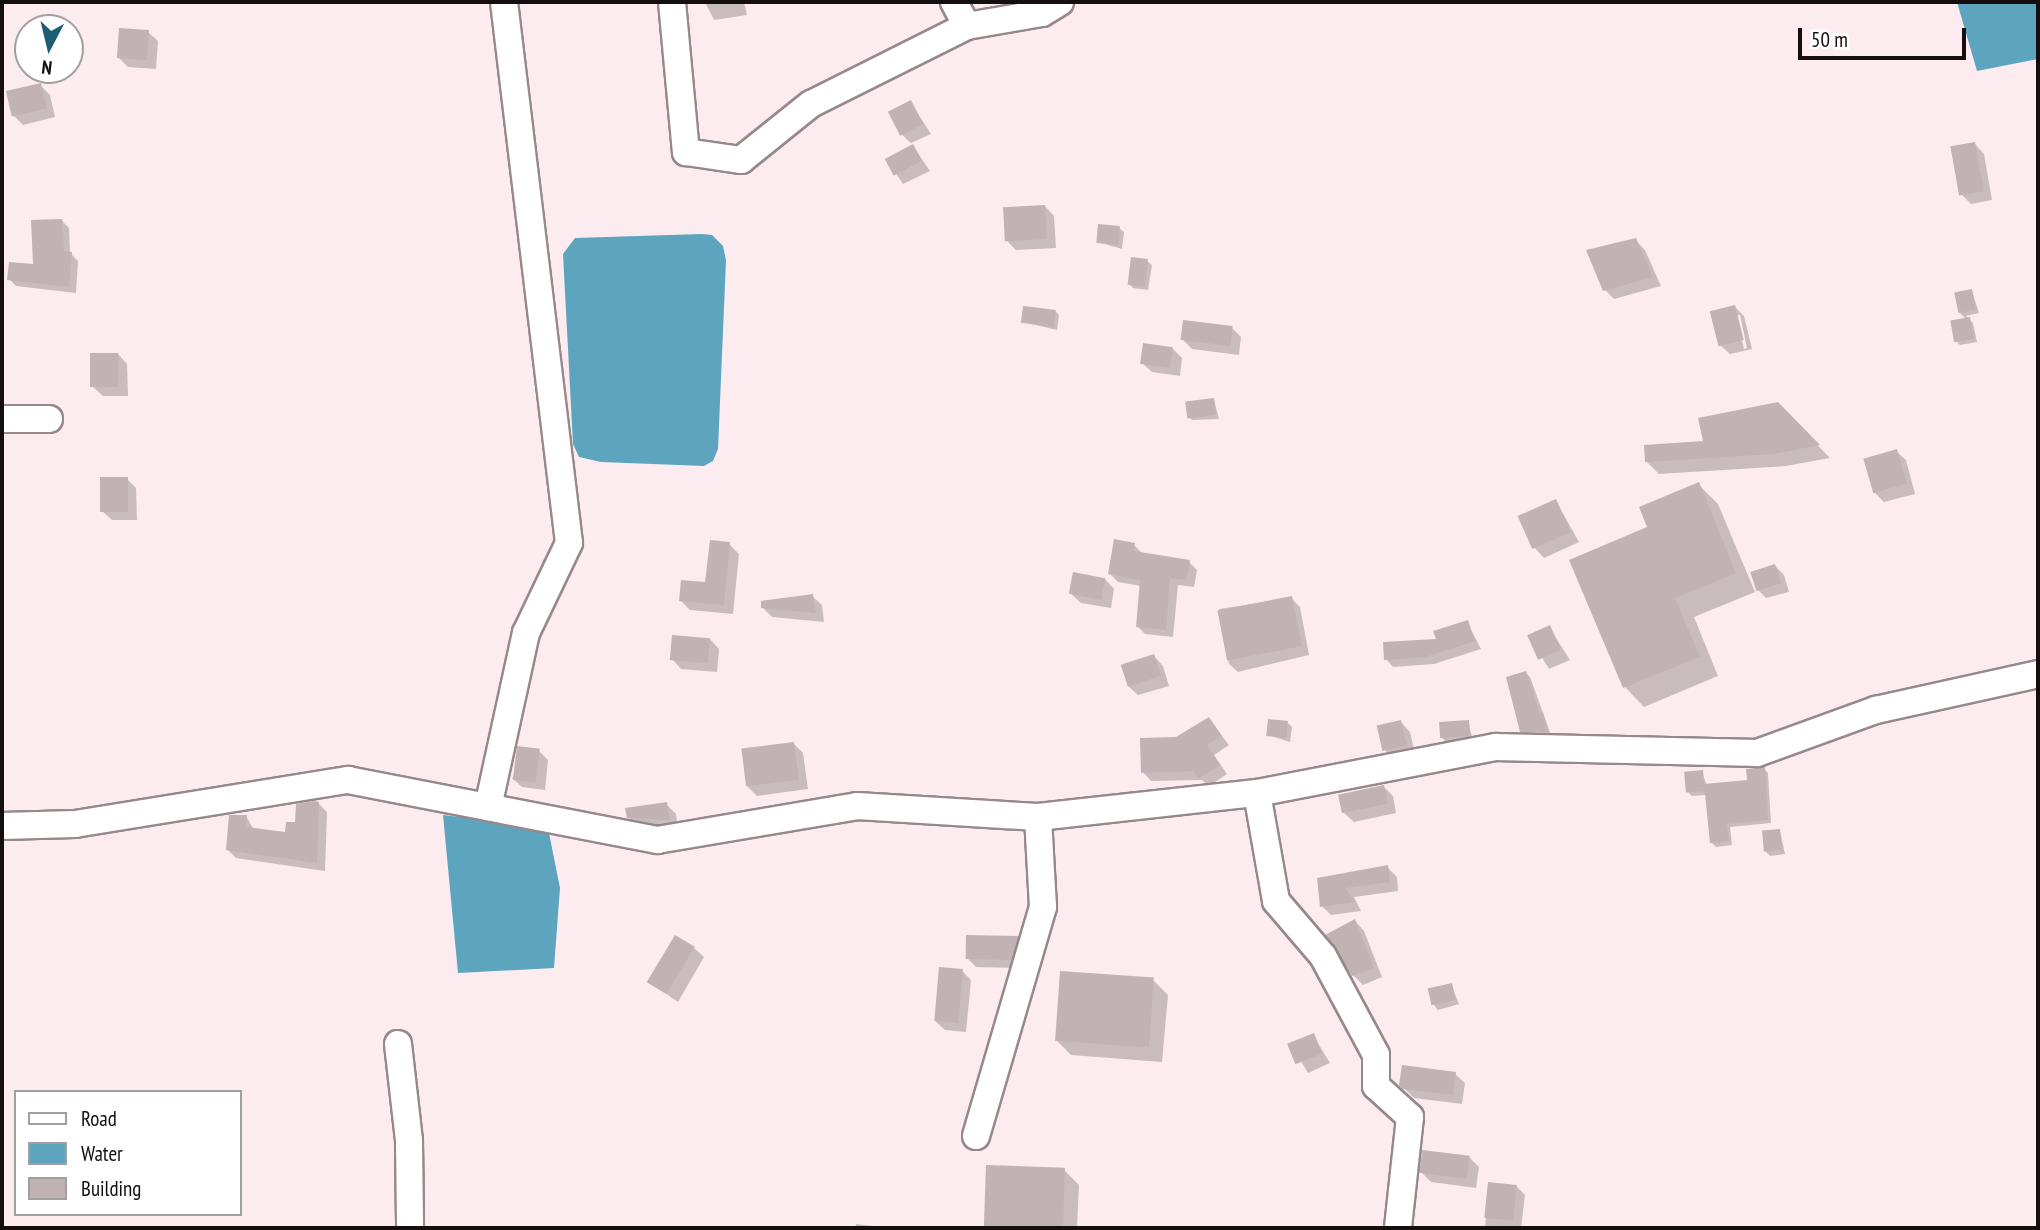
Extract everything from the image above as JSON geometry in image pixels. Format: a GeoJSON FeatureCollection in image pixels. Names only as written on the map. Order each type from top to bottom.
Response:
{"type":"FeatureCollection","features":[{"type":"Feature","properties":{"kind":"street"},"geometry":{"type":"LineString","coordinates":[[488,807],[526,633],[569,543],[504,2]]}},
{"type":"Feature","properties":{"kind":"street"},"geometry":{"type":"LineString","coordinates":[[672,2],[686,152],[741,160],[811,104],[967,26],[1042,13],[1060,2]]}},
{"type":"Feature","properties":{"kind":"street"},"geometry":{"type":"LineString","coordinates":[[954,2],[967,26]]}},
{"type":"Feature","properties":{"kind":"street"},"geometry":{"type":"LineString","coordinates":[[2,419],[50,419]]}},
{"type":"Feature","properties":{"kind":"street"},"geometry":{"type":"LineString","coordinates":[[2,826],[75,824],[348,780],[657,841],[857,806],[1038,817],[1257,793],[1496,747],[1757,753],[1876,710],[2038,674]]}},
{"type":"Feature","properties":{"kind":"street"},"geometry":{"type":"LineString","coordinates":[[1257,793],[1276,901],[1322,956],[1376,1055],[1376,1086],[1410,1117],[1398,1228]]}},
{"type":"Feature","properties":{"kind":"street"},"geometry":{"type":"LineString","coordinates":[[976,1136],[1042,907],[1038,817]]}},
{"type":"Feature","properties":{"kind":"street"},"geometry":{"type":"LineString","coordinates":[[398,1044],[409,1141],[410,1228]]}},
{"type":"Feature","properties":{"kind":"water"},"geometry":{"type":"Polygon","coordinates":[[[1957,2],[2038,2],[2038,59],[1977,71],[1957,2]]]}},
{"type":"Feature","properties":{"kind":"water"},"geometry":{"type":"Polygon","coordinates":[[[712,235],[723,246],[726,260],[718,449],[713,461],[704,466],[601,462],[579,457],[573,444],[563,254],[575,238],[712,235]]]}},
{"type":"Feature","properties":{"kind":"water"},"geometry":{"type":"Polygon","coordinates":[[[443,815],[548,828],[560,888],[554,968],[458,973],[443,815]]]}},
{"type":"Feature","properties":{"kind":"building"},"geometry":{"type":"Polygon","coordinates":[[[119,28],[149,30],[147,60],[117,58],[119,28]]]}},
{"type":"Feature","properties":{"kind":"building"},"geometry":{"type":"Polygon","coordinates":[[[41,84],[47,108],[12,116],[6,91],[41,84]]]}},
{"type":"Feature","properties":{"kind":"building"},"geometry":{"type":"Polygon","coordinates":[[[911,100],[923,124],[900,136],[888,112],[911,100]]]}},
{"type":"Feature","properties":{"kind":"building"},"geometry":{"type":"Polygon","coordinates":[[[1975,142],[1984,191],[1959,196],[1950,146],[1975,142]]]}},
{"type":"Feature","properties":{"kind":"building"},"geometry":{"type":"Polygon","coordinates":[[[913,144],[922,161],[894,176],[885,159],[913,144]]]}},
{"type":"Feature","properties":{"kind":"building"},"geometry":{"type":"Polygon","coordinates":[[[1045,205],[1047,239],[1005,241],[1003,207],[1045,205]]]}},
{"type":"Feature","properties":{"kind":"building"},"geometry":{"type":"Polygon","coordinates":[[[62,219],[64,251],[72,252],[69,287],[7,280],[9,262],[33,264],[31,220],[62,219]]]}},
{"type":"Feature","properties":{"kind":"building"},"geometry":{"type":"Polygon","coordinates":[[[1098,224],[1120,226],[1118,245],[1096,243],[1098,224]]]}},
{"type":"Feature","properties":{"kind":"building"},"geometry":{"type":"Polygon","coordinates":[[[1636,238],[1653,277],[1603,291],[1586,250],[1636,238]]]}},
{"type":"Feature","properties":{"kind":"building"},"geometry":{"type":"Polygon","coordinates":[[[1131,257],[1148,259],[1144,287],[1128,285],[1131,257]]]}},
{"type":"Feature","properties":{"kind":"building"},"geometry":{"type":"Polygon","coordinates":[[[1972,289],[1976,310],[1958,313],[1954,292],[1972,289]]]}},
{"type":"Feature","properties":{"kind":"building"},"geometry":{"type":"Polygon","coordinates":[[[1735,305],[1744,340],[1718,346],[1710,311],[1735,305]]]}},
{"type":"Feature","properties":{"kind":"building"},"geometry":{"type":"Polygon","coordinates":[[[1023,306],[1056,310],[1054,327],[1021,323],[1023,306]]]}},
{"type":"Feature","properties":{"kind":"building"},"geometry":{"type":"Polygon","coordinates":[[[1970,317],[1974,339],[1954,342],[1950,320],[1970,317]]]}},
{"type":"Feature","properties":{"kind":"building"},"geometry":{"type":"Polygon","coordinates":[[[1183,320],[1233,326],[1230,346],[1181,340],[1183,320]]]}},
{"type":"Feature","properties":{"kind":"building"},"geometry":{"type":"Polygon","coordinates":[[[1143,343],[1173,347],[1170,368],[1140,364],[1143,343]]]}},
{"type":"Feature","properties":{"kind":"building"},"geometry":{"type":"Polygon","coordinates":[[[90,353],[118,353],[118,387],[90,387],[90,353]]]}},
{"type":"Feature","properties":{"kind":"building"},"geometry":{"type":"Polygon","coordinates":[[[1214,398],[1216,415],[1187,418],[1185,402],[1214,398]]]}},
{"type":"Feature","properties":{"kind":"building"},"geometry":{"type":"Polygon","coordinates":[[[1778,402],[1820,445],[1772,454],[1645,462],[1644,445],[1703,441],[1698,418],[1778,402]]]}},
{"type":"Feature","properties":{"kind":"building"},"geometry":{"type":"Polygon","coordinates":[[[1897,449],[1907,484],[1873,493],[1863,459],[1897,449]]]}},
{"type":"Feature","properties":{"kind":"building"},"geometry":{"type":"Polygon","coordinates":[[[100,477],[128,477],[128,512],[100,512],[100,477]]]}},
{"type":"Feature","properties":{"kind":"building"},"geometry":{"type":"Polygon","coordinates":[[[1699,482],[1736,573],[1675,598],[1700,657],[1623,688],[1569,560],[1647,527],[1639,507],[1699,482]]]}},
{"type":"Feature","properties":{"kind":"building"},"geometry":{"type":"Polygon","coordinates":[[[1556,499],[1571,532],[1532,549],[1518,516],[1556,499]]]}},
{"type":"Feature","properties":{"kind":"building"},"geometry":{"type":"Polygon","coordinates":[[[1114,539],[1135,543],[1134,551],[1190,560],[1186,580],[1170,578],[1166,630],[1136,627],[1140,580],[1108,574],[1114,539]]]}},
{"type":"Feature","properties":{"kind":"building"},"geometry":{"type":"Polygon","coordinates":[[[710,540],[730,542],[724,605],[679,601],[681,580],[705,582],[710,540]]]}},
{"type":"Feature","properties":{"kind":"building"},"geometry":{"type":"Polygon","coordinates":[[[1775,564],[1781,583],[1756,591],[1750,572],[1775,564]]]}},
{"type":"Feature","properties":{"kind":"building"},"geometry":{"type":"Polygon","coordinates":[[[1073,572],[1105,578],[1101,600],[1069,594],[1073,572]]]}},
{"type":"Feature","properties":{"kind":"building"},"geometry":{"type":"Polygon","coordinates":[[[813,594],[816,613],[761,608],[761,601],[813,594]]]}},
{"type":"Feature","properties":{"kind":"building"},"geometry":{"type":"Polygon","coordinates":[[[1292,596],[1302,646],[1227,661],[1217,611],[1292,596]]]}},
{"type":"Feature","properties":{"kind":"building"},"geometry":{"type":"Polygon","coordinates":[[[1468,620],[1475,641],[1425,657],[1384,660],[1383,642],[1436,639],[1433,631],[1468,620]]]}},
{"type":"Feature","properties":{"kind":"building"},"geometry":{"type":"Polygon","coordinates":[[[1550,625],[1561,650],[1538,660],[1527,635],[1550,625]]]}},
{"type":"Feature","properties":{"kind":"building"},"geometry":{"type":"Polygon","coordinates":[[[672,635],[710,638],[708,663],[670,660],[672,635]]]}},
{"type":"Feature","properties":{"kind":"building"},"geometry":{"type":"Polygon","coordinates":[[[1154,654],[1161,676],[1128,687],[1121,665],[1154,654]]]}},
{"type":"Feature","properties":{"kind":"building"},"geometry":{"type":"Polygon","coordinates":[[[1526,671],[1548,732],[1520,732],[1506,677],[1526,671]]]}},
{"type":"Feature","properties":{"kind":"building"},"geometry":{"type":"Polygon","coordinates":[[[1209,717],[1222,736],[1207,745],[1220,765],[1198,779],[1194,771],[1141,773],[1140,738],[1176,737],[1209,717]]]}},
{"type":"Feature","properties":{"kind":"building"},"geometry":{"type":"Polygon","coordinates":[[[1268,719],[1288,721],[1286,738],[1266,736],[1268,719]]]}},
{"type":"Feature","properties":{"kind":"building"},"geometry":{"type":"Polygon","coordinates":[[[1401,720],[1407,745],[1382,751],[1377,726],[1401,720]]]}},
{"type":"Feature","properties":{"kind":"building"},"geometry":{"type":"Polygon","coordinates":[[[1469,720],[1470,736],[1440,738],[1439,722],[1469,720]]]}},
{"type":"Feature","properties":{"kind":"building"},"geometry":{"type":"Polygon","coordinates":[[[794,742],[799,780],[746,786],[741,748],[794,742]]]}},
{"type":"Feature","properties":{"kind":"building"},"geometry":{"type":"Polygon","coordinates":[[[517,746],[540,749],[536,783],[513,780],[517,746]]]}},
{"type":"Feature","properties":{"kind":"building"},"geometry":{"type":"Polygon","coordinates":[[[1765,767],[1768,820],[1727,824],[1729,841],[1710,843],[1704,784],[1747,780],[1746,769],[1765,767]]]}},
{"type":"Feature","properties":{"kind":"building"},"geometry":{"type":"Polygon","coordinates":[[[1703,770],[1705,791],[1686,793],[1684,772],[1703,770]]]}},
{"type":"Feature","properties":{"kind":"building"},"geometry":{"type":"Polygon","coordinates":[[[1384,785],[1388,804],[1342,813],[1338,795],[1384,785]]]}},
{"type":"Feature","properties":{"kind":"building"},"geometry":{"type":"Polygon","coordinates":[[[319,802],[317,863],[226,850],[229,815],[247,815],[246,827],[285,832],[286,822],[295,822],[296,804],[319,802]]]}},
{"type":"Feature","properties":{"kind":"building"},"geometry":{"type":"Polygon","coordinates":[[[667,802],[669,820],[627,818],[625,808],[667,802]]]}},
{"type":"Feature","properties":{"kind":"building"},"geometry":{"type":"Polygon","coordinates":[[[1780,829],[1782,850],[1764,851],[1762,831],[1780,829]]]}},
{"type":"Feature","properties":{"kind":"building"},"geometry":{"type":"Polygon","coordinates":[[[1388,865],[1390,882],[1346,888],[1354,902],[1320,907],[1317,878],[1388,865]]]}},
{"type":"Feature","properties":{"kind":"building"},"geometry":{"type":"Polygon","coordinates":[[[1355,919],[1374,968],[1352,976],[1325,935],[1355,919]]]}},
{"type":"Feature","properties":{"kind":"building"},"geometry":{"type":"Polygon","coordinates":[[[675,935],[695,947],[666,994],[647,982],[675,935]]]}},
{"type":"Feature","properties":{"kind":"building"},"geometry":{"type":"Polygon","coordinates":[[[966,935],[1018,936],[1018,960],[966,959],[966,935]]]}},
{"type":"Feature","properties":{"kind":"building"},"geometry":{"type":"Polygon","coordinates":[[[939,967],[963,969],[958,1023],[934,1021],[939,967]]]}},
{"type":"Feature","properties":{"kind":"building"},"geometry":{"type":"Polygon","coordinates":[[[1060,971],[1154,978],[1149,1047],[1055,1041],[1060,971]]]}},
{"type":"Feature","properties":{"kind":"building"},"geometry":{"type":"Polygon","coordinates":[[[1452,983],[1456,1000],[1431,1005],[1428,989],[1452,983]]]}},
{"type":"Feature","properties":{"kind":"building"},"geometry":{"type":"Polygon","coordinates":[[[1314,1033],[1322,1053],[1295,1064],[1287,1044],[1314,1033]]]}},
{"type":"Feature","properties":{"kind":"building"},"geometry":{"type":"Polygon","coordinates":[[[1402,1065],[1456,1072],[1453,1095],[1403,1089],[1399,1085],[1402,1065]]]}},
{"type":"Feature","properties":{"kind":"building"},"geometry":{"type":"Polygon","coordinates":[[[1422,1150],[1470,1156],[1467,1179],[1419,1173],[1422,1150]]]}},
{"type":"Feature","properties":{"kind":"building"},"geometry":{"type":"Polygon","coordinates":[[[986,1165],[1065,1168],[1063,1228],[984,1228],[986,1165]]]}},
{"type":"Feature","properties":{"kind":"building"},"geometry":{"type":"Polygon","coordinates":[[[1488,1182],[1517,1185],[1513,1221],[1484,1218],[1488,1182]]]}}]}
